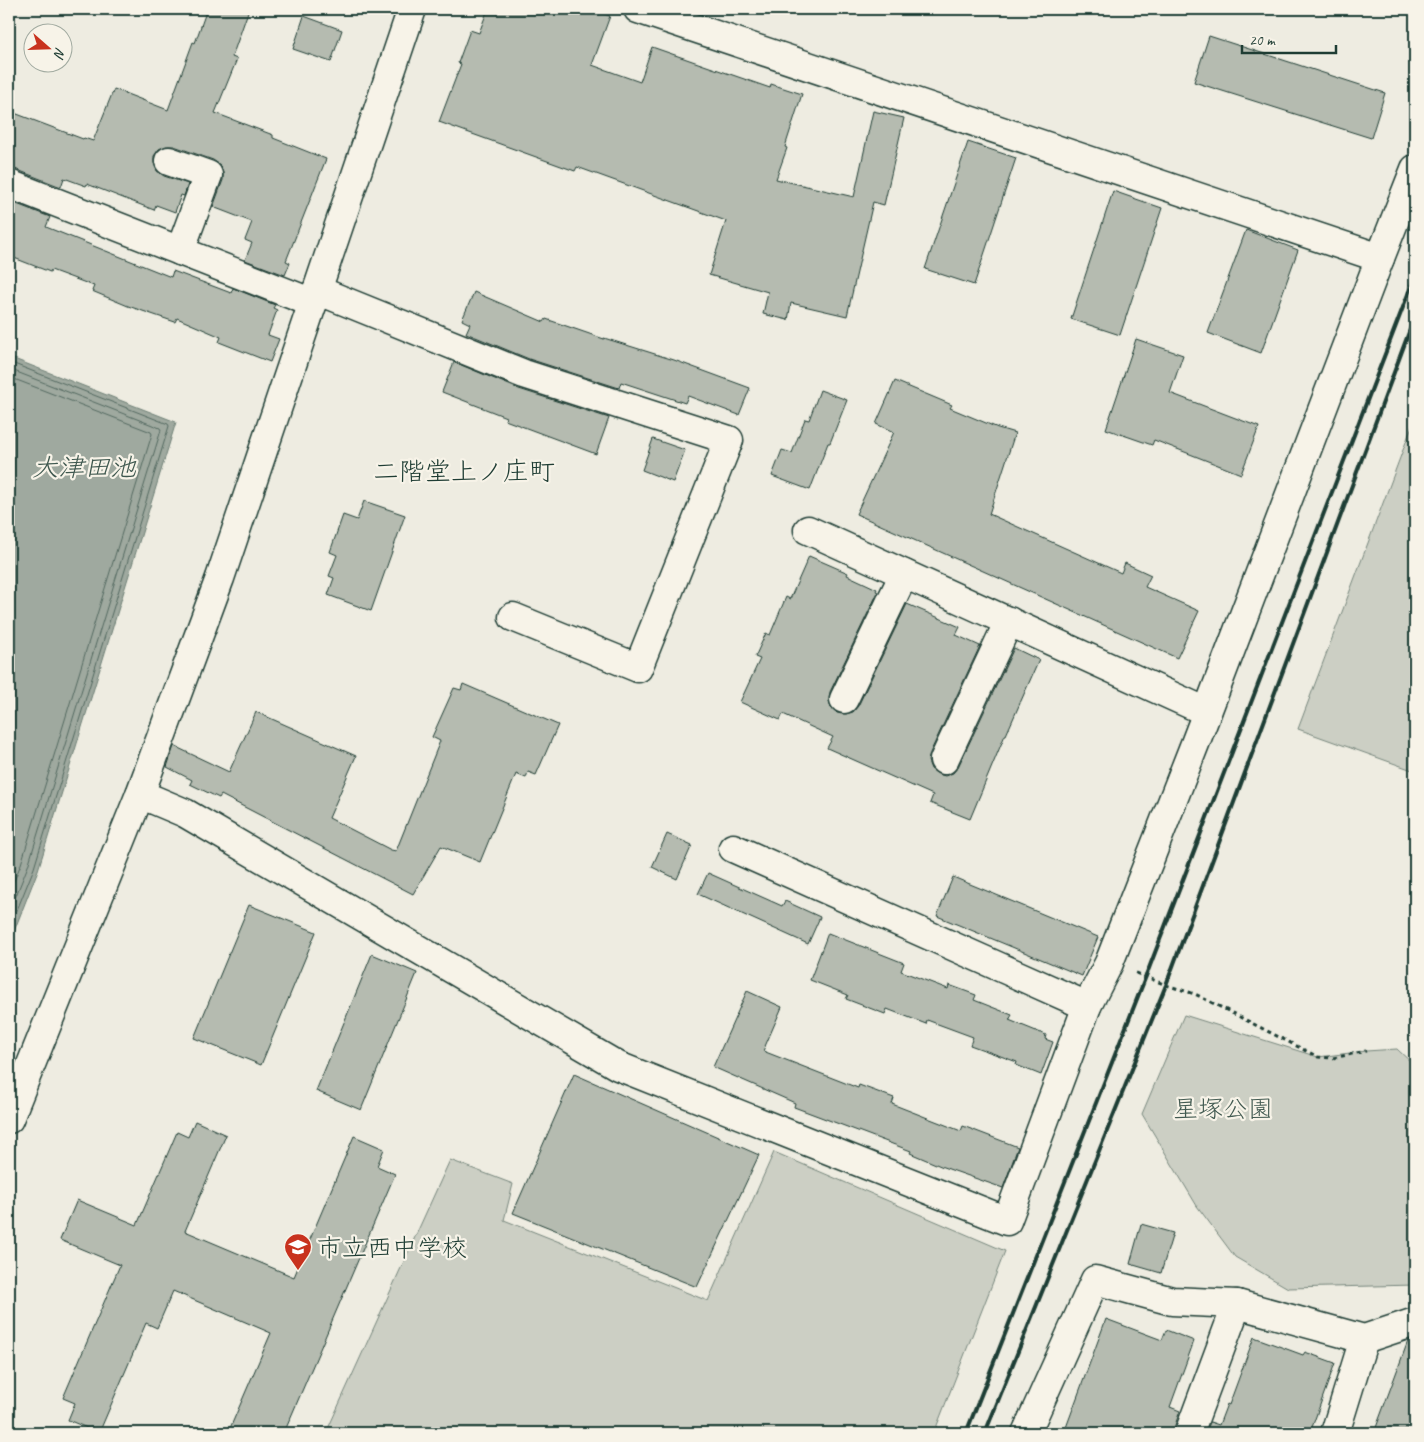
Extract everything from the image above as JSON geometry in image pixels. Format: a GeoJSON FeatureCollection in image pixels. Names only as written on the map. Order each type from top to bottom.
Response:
{"type":"FeatureCollection","features":[{"type":"Feature","properties":{"kind":"street"},"geometry":{"type":"LineString","coordinates":[[9,1119],[140,794],[220,578],[412,9]]}},
{"type":"Feature","properties":{"kind":"street"},"geometry":{"type":"LineString","coordinates":[[638,9],[1380,258]]}},
{"type":"Feature","properties":{"kind":"street"},"geometry":{"type":"LineString","coordinates":[[169,161],[208,175],[180,251]]}},
{"type":"Feature","properties":{"kind":"street"},"geometry":{"type":"LineString","coordinates":[[140,794],[185,813],[618,1066],[1006,1221],[1086,1006],[1109,963],[1415,169]]}},
{"type":"Feature","properties":{"kind":"street"},"geometry":{"type":"LineString","coordinates":[[9,184],[180,251],[315,296],[524,374],[729,440],[638,668],[513,617]]}},
{"type":"Feature","properties":{"kind":"street"},"geometry":{"type":"LineString","coordinates":[[808,530],[1207,712]]}},
{"type":"Feature","properties":{"kind":"street"},"geometry":{"type":"LineString","coordinates":[[844,699],[904,574]]}},
{"type":"Feature","properties":{"kind":"street"},"geometry":{"type":"LineString","coordinates":[[944,760],[1009,621]]}},
{"type":"Feature","properties":{"kind":"street"},"geometry":{"type":"LineString","coordinates":[[733,848],[1086,1006]]}},
{"type":"Feature","properties":{"kind":"street"},"geometry":{"type":"LineString","coordinates":[[1026,1433],[1095,1280],[1172,1301],[1236,1304],[1364,1339],[1415,1322]]}},
{"type":"Feature","properties":{"kind":"street"},"geometry":{"type":"LineString","coordinates":[[1189,1433],[1236,1304]]}},
{"type":"Feature","properties":{"kind":"street"},"geometry":{"type":"LineString","coordinates":[[1335,1433],[1364,1339]]}},
{"type":"Feature","properties":{"kind":"path"},"geometry":{"type":"LineString","coordinates":[[1109,963],[1195,994],[1318,1057],[1333,1058],[1366,1051]]}},
{"type":"Feature","properties":{"kind":"green space"},"geometry":{"type":"Polygon","coordinates":[[[1415,418],[1415,771],[1298,729],[1415,418]]]}},
{"type":"Feature","properties":{"kind":"green space","name":"星塚公園"},"geometry":{"type":"Polygon","coordinates":[[[1184,1015],[1318,1057],[1397,1049],[1415,1066],[1415,1285],[1288,1288],[1235,1257],[1197,1206],[1142,1114],[1184,1015]]]}},
{"type":"Feature","properties":{"kind":"green space"},"geometry":{"type":"Polygon","coordinates":[[[774,1152],[1005,1251],[934,1433],[326,1433],[450,1160],[513,1184],[504,1220],[708,1301],[774,1152]]]}},
{"type":"Feature","properties":{"kind":"water","name":"大津田池"},"geometry":{"type":"Polygon","coordinates":[[[9,357],[176,422],[38,870],[9,944],[9,357]]]}},
{"type":"Feature","properties":{"kind":"building"},"geometry":{"type":"Polygon","coordinates":[[[207,9],[249,9],[232,57],[237,59],[215,113],[273,135],[273,138],[326,159],[286,261],[290,263],[285,275],[245,260],[252,243],[245,240],[252,222],[213,207],[223,180],[223,173],[220,165],[213,160],[174,146],[166,146],[159,149],[154,156],[157,171],[164,176],[188,184],[184,196],[181,195],[175,212],[156,205],[154,210],[87,184],[86,186],[64,178],[61,187],[15,169],[9,169],[9,111],[93,141],[114,89],[168,110],[207,9]]]}},
{"type":"Feature","properties":{"kind":"building"},"geometry":{"type":"Polygon","coordinates":[[[488,9],[589,9],[610,16],[592,65],[640,82],[652,47],[770,88],[771,84],[802,94],[776,179],[854,197],[873,111],[904,118],[884,205],[873,202],[847,316],[791,303],[788,320],[763,314],[768,292],[709,275],[726,221],[577,167],[575,171],[439,122],[461,64],[458,63],[470,30],[479,33],[488,9]]]}},
{"type":"Feature","properties":{"kind":"building"},"geometry":{"type":"Polygon","coordinates":[[[304,16],[342,30],[331,62],[293,49],[304,16]]]}},
{"type":"Feature","properties":{"kind":"building"},"geometry":{"type":"Polygon","coordinates":[[[1209,36],[1385,93],[1371,138],[1194,82],[1209,36]]]}},
{"type":"Feature","properties":{"kind":"building"},"geometry":{"type":"Polygon","coordinates":[[[968,142],[1016,158],[974,285],[925,269],[968,142]]]}},
{"type":"Feature","properties":{"kind":"building"},"geometry":{"type":"Polygon","coordinates":[[[1113,191],[1162,208],[1120,335],[1071,319],[1113,191]]]}},
{"type":"Feature","properties":{"kind":"building"},"geometry":{"type":"Polygon","coordinates":[[[9,201],[50,217],[46,227],[171,277],[173,271],[231,293],[233,288],[275,305],[273,308],[277,310],[268,335],[279,339],[270,362],[219,342],[221,337],[177,318],[175,322],[128,306],[92,291],[94,286],[9,256],[9,201]]]}},
{"type":"Feature","properties":{"kind":"building"},"geometry":{"type":"Polygon","coordinates":[[[1246,230],[1298,250],[1261,353],[1208,333],[1246,230]]]}},
{"type":"Feature","properties":{"kind":"building"},"geometry":{"type":"Polygon","coordinates":[[[474,292],[544,322],[546,319],[674,360],[750,388],[739,415],[688,396],[685,403],[621,382],[619,388],[529,359],[466,333],[470,324],[462,320],[474,292]]]}},
{"type":"Feature","properties":{"kind":"building"},"geometry":{"type":"Polygon","coordinates":[[[1136,339],[1183,355],[1170,393],[1259,427],[1241,474],[1154,440],[1152,445],[1106,429],[1136,339]]]}},
{"type":"Feature","properties":{"kind":"building"},"geometry":{"type":"Polygon","coordinates":[[[454,362],[519,389],[609,418],[596,454],[505,420],[506,417],[442,392],[454,362]]]}},
{"type":"Feature","properties":{"kind":"building"},"geometry":{"type":"Polygon","coordinates":[[[895,381],[952,405],[950,408],[1015,433],[989,514],[1121,573],[1125,563],[1151,575],[1145,587],[1199,611],[1177,658],[856,514],[894,432],[876,424],[895,381]]]}},
{"type":"Feature","properties":{"kind":"building"},"geometry":{"type":"Polygon","coordinates":[[[820,390],[847,400],[810,490],[772,476],[782,450],[792,453],[805,419],[809,420],[820,390]]]}},
{"type":"Feature","properties":{"kind":"building"},"geometry":{"type":"Polygon","coordinates":[[[653,439],[685,450],[673,482],[642,470],[653,439]]]}},
{"type":"Feature","properties":{"kind":"building"},"geometry":{"type":"Polygon","coordinates":[[[364,501],[405,515],[371,611],[328,595],[334,578],[329,576],[337,555],[330,552],[343,515],[357,520],[364,501]]]}},
{"type":"Feature","properties":{"kind":"building"},"geometry":{"type":"Polygon","coordinates":[[[809,556],[848,573],[847,575],[877,589],[876,591],[878,592],[830,692],[829,701],[831,707],[837,713],[846,714],[853,712],[858,706],[907,604],[960,627],[956,635],[980,646],[930,753],[928,761],[931,769],[938,774],[945,776],[953,773],[958,767],[1014,648],[1039,660],[970,819],[930,803],[933,795],[827,748],[833,737],[783,714],[780,720],[740,702],[760,659],[755,657],[766,633],[770,635],[786,597],[790,599],[809,556]]]}},
{"type":"Feature","properties":{"kind":"building"},"geometry":{"type":"Polygon","coordinates":[[[463,684],[558,725],[536,775],[528,772],[526,778],[516,774],[480,862],[441,846],[413,894],[221,795],[219,798],[190,784],[192,780],[167,767],[174,746],[229,772],[256,712],[356,756],[329,818],[396,851],[440,741],[432,737],[454,688],[461,690],[463,684]]]}},
{"type":"Feature","properties":{"kind":"building"},"geometry":{"type":"Polygon","coordinates":[[[667,834],[692,845],[677,879],[652,867],[667,834]]]}},
{"type":"Feature","properties":{"kind":"building"},"geometry":{"type":"Polygon","coordinates":[[[708,873],[782,906],[785,901],[820,917],[808,944],[698,894],[708,873]]]}},
{"type":"Feature","properties":{"kind":"building"},"geometry":{"type":"Polygon","coordinates":[[[953,877],[1098,937],[1082,976],[937,916],[953,877]]]}},
{"type":"Feature","properties":{"kind":"building"},"geometry":{"type":"Polygon","coordinates":[[[249,905],[316,932],[261,1065],[194,1038],[249,905]]]}},
{"type":"Feature","properties":{"kind":"building"},"geometry":{"type":"Polygon","coordinates":[[[828,933],[904,963],[901,971],[948,989],[949,985],[976,995],[974,1000],[1012,1015],[1009,1020],[1046,1035],[1045,1039],[1053,1042],[1041,1075],[1016,1065],[1017,1062],[970,1045],[973,1037],[927,1020],[926,1024],[887,1009],[885,1014],[846,999],[848,995],[810,980],[828,933]]]}},
{"type":"Feature","properties":{"kind":"building"},"geometry":{"type":"Polygon","coordinates":[[[372,954],[417,973],[361,1110],[316,1091],[372,954]]]}},
{"type":"Feature","properties":{"kind":"building"},"geometry":{"type":"Polygon","coordinates":[[[747,991],[782,1007],[763,1051],[858,1088],[859,1085],[894,1098],[892,1104],[961,1131],[963,1126],[1018,1147],[1003,1188],[943,1167],[910,1153],[911,1151],[794,1107],[795,1103],[713,1067],[747,991]]]}},
{"type":"Feature","properties":{"kind":"building"},"geometry":{"type":"Polygon","coordinates":[[[574,1074],[759,1155],[697,1287],[513,1213],[574,1074]]]}},
{"type":"Feature","properties":{"kind":"building"},"geometry":{"type":"Polygon","coordinates":[[[195,1121],[226,1135],[185,1231],[294,1277],[354,1136],[384,1149],[377,1166],[395,1174],[284,1433],[228,1433],[271,1333],[173,1291],[157,1328],[146,1323],[99,1433],[68,1420],[75,1403],[63,1398],[120,1265],[60,1240],[77,1200],[137,1225],[177,1132],[188,1137],[195,1121]]]}},
{"type":"Feature","properties":{"kind":"building"},"geometry":{"type":"Polygon","coordinates":[[[1141,1224],[1173,1233],[1161,1273],[1130,1264],[1141,1224]]]}},
{"type":"Feature","properties":{"kind":"building"},"geometry":{"type":"Polygon","coordinates":[[[1106,1319],[1162,1340],[1166,1330],[1194,1341],[1170,1407],[1180,1411],[1174,1433],[1064,1433],[1106,1319]]]}},
{"type":"Feature","properties":{"kind":"building"},"geometry":{"type":"Polygon","coordinates":[[[1254,1337],[1303,1355],[1305,1352],[1335,1363],[1310,1433],[1206,1433],[1210,1422],[1219,1425],[1227,1404],[1229,1405],[1254,1337]]]}},
{"type":"Feature","properties":{"kind":"building"},"geometry":{"type":"Polygon","coordinates":[[[1415,1338],[1415,1418],[1410,1433],[1374,1433],[1408,1341],[1415,1338]]]}},
{"type":"Feature","properties":{"kind":"railway"},"geometry":{"type":"LineString","coordinates":[[966,1433],[1146,976],[1415,276]]}},
{"type":"Feature","properties":{"kind":"railway"},"geometry":{"type":"LineString","coordinates":[[985,1433],[1166,985],[1415,316]]}},
{"type":"Feature","properties":{"kind":"place","name":"市立西中学校"},"geometry":{"type":"Point","coordinates":[298,1271]}},
{"type":"Feature","properties":{"kind":"district","name":"二階堂上ノ庄町"},"geometry":{"type":"Point","coordinates":[464,471]}}]}
